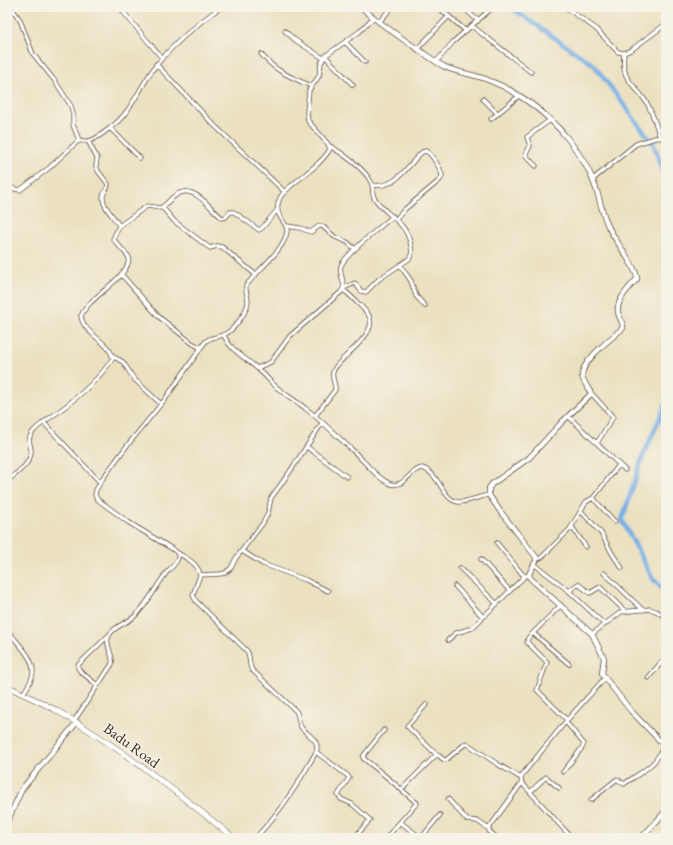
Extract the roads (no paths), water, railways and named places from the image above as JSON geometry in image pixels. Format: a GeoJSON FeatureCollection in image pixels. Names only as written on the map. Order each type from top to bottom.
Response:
{"type":"FeatureCollection","features":[{"type":"Feature","properties":{"kind":"main road","name":"Badu Road"},"geometry":{"type":"LineString","coordinates":[[7,686],[49,706],[75,721],[133,760],[234,838]]}},
{"type":"Feature","properties":{"kind":"street"},"geometry":{"type":"LineString","coordinates":[[11,7],[20,20],[33,54],[59,86],[70,106],[74,114],[73,125],[79,140]]}},
{"type":"Feature","properties":{"kind":"street"},"geometry":{"type":"LineString","coordinates":[[119,7],[162,58]]}},
{"type":"Feature","properties":{"kind":"street"},"geometry":{"type":"LineString","coordinates":[[7,184],[16,190],[20,190],[49,168],[79,140],[88,141],[119,121],[127,112],[156,64],[189,33],[221,7]]}},
{"type":"Feature","properties":{"kind":"street"},"geometry":{"type":"LineString","coordinates":[[361,7],[373,18],[436,62],[445,67],[500,84],[534,105],[568,139],[592,180],[595,186],[602,215],[637,275],[637,279],[625,293],[618,308],[618,314],[623,328],[593,354],[582,372],[582,377],[591,393],[613,417],[597,443]]}},
{"type":"Feature","properties":{"kind":"street"},"geometry":{"type":"LineString","coordinates":[[379,22],[392,7]]}},
{"type":"Feature","properties":{"kind":"street"},"geometry":{"type":"LineString","coordinates":[[438,7],[466,32]]}},
{"type":"Feature","properties":{"kind":"street"},"geometry":{"type":"LineString","coordinates":[[463,7],[478,21]]}},
{"type":"Feature","properties":{"kind":"street"},"geometry":{"type":"LineString","coordinates":[[436,62],[445,50],[492,7]]}},
{"type":"Feature","properties":{"kind":"street"},"geometry":{"type":"LineString","coordinates":[[565,7],[595,28],[615,49],[624,53],[631,50],[666,24]]}},
{"type":"Feature","properties":{"kind":"street"},"geometry":{"type":"LineString","coordinates":[[417,49],[449,16]]}},
{"type":"Feature","properties":{"kind":"street"},"geometry":{"type":"LineString","coordinates":[[257,368],[271,362],[290,336],[343,289],[355,283],[361,290],[366,292],[379,279],[409,259],[412,253],[407,233],[395,218],[376,199],[372,192],[373,185],[368,177],[340,152],[330,146],[308,121],[308,98],[311,86],[319,76],[324,57],[359,32],[373,18]]}},
{"type":"Feature","properties":{"kind":"street"},"geometry":{"type":"LineString","coordinates":[[472,26],[531,72]]}},
{"type":"Feature","properties":{"kind":"street"},"geometry":{"type":"LineString","coordinates":[[285,30],[295,40],[324,57],[353,85]]}},
{"type":"Feature","properties":{"kind":"street"},"geometry":{"type":"LineString","coordinates":[[345,42],[365,62]]}},
{"type":"Feature","properties":{"kind":"street"},"geometry":{"type":"LineString","coordinates":[[624,53],[622,65],[627,79],[641,94],[648,106],[658,129],[657,138]]}},
{"type":"Feature","properties":{"kind":"street"},"geometry":{"type":"LineString","coordinates":[[261,54],[270,65],[277,70],[311,86]]}},
{"type":"Feature","properties":{"kind":"street"},"geometry":{"type":"LineString","coordinates":[[156,64],[215,126],[285,192]]}},
{"type":"Feature","properties":{"kind":"street"},"geometry":{"type":"LineString","coordinates":[[492,119],[519,96]]}},
{"type":"Feature","properties":{"kind":"street"},"geometry":{"type":"LineString","coordinates":[[483,99],[498,114]]}},
{"type":"Feature","properties":{"kind":"street"},"geometry":{"type":"LineString","coordinates":[[536,166],[526,156],[530,146],[527,137],[550,120]]}},
{"type":"Feature","properties":{"kind":"street"},"geometry":{"type":"LineString","coordinates":[[110,128],[140,158]]}},
{"type":"Feature","properties":{"kind":"street"},"geometry":{"type":"LineString","coordinates":[[592,180],[630,148],[643,141],[666,137]]}},
{"type":"Feature","properties":{"kind":"street"},"geometry":{"type":"LineString","coordinates":[[88,141],[97,158],[96,166],[98,171],[108,184],[108,188],[103,194],[103,201],[119,226]]}},
{"type":"Feature","properties":{"kind":"street"},"geometry":{"type":"LineString","coordinates":[[330,146],[328,152],[320,161],[279,199],[278,209],[280,219],[287,226],[300,228],[311,232],[319,226],[322,226],[335,237],[347,242],[355,249]]}},
{"type":"Feature","properties":{"kind":"street"},"geometry":{"type":"LineString","coordinates":[[315,416],[335,390],[332,374],[334,370],[365,337],[370,326],[371,320],[369,315],[343,289],[340,267],[355,249],[395,218],[440,180],[442,176],[430,153],[426,151],[422,152],[391,183],[384,186],[373,185]]}},
{"type":"Feature","properties":{"kind":"street"},"geometry":{"type":"LineString","coordinates":[[160,404],[139,384],[123,362],[112,356],[110,351],[84,324],[81,316],[88,304],[121,274],[129,260],[127,254],[113,239],[119,226],[147,206],[162,207],[178,193],[190,192],[211,206],[222,218],[230,212],[234,212],[259,230],[278,209]]}},
{"type":"Feature","properties":{"kind":"street"},"geometry":{"type":"LineString","coordinates":[[162,207],[174,221],[207,246],[210,248],[217,246],[222,247],[256,275]]}},
{"type":"Feature","properties":{"kind":"street"},"geometry":{"type":"LineString","coordinates":[[255,838],[284,803],[318,749],[317,744],[302,728],[296,711],[255,674],[250,667],[247,651],[196,601],[194,598],[194,591],[200,575],[198,568],[174,550],[128,522],[97,499],[96,490],[100,482],[205,342],[211,337],[224,335],[243,315],[248,303],[246,289],[248,284],[281,244],[287,232],[287,226]]}},
{"type":"Feature","properties":{"kind":"street"},"geometry":{"type":"LineString","coordinates":[[400,265],[411,282],[416,296],[425,306]]}},
{"type":"Feature","properties":{"kind":"street"},"geometry":{"type":"LineString","coordinates":[[121,274],[158,317],[192,343],[201,348]]}},
{"type":"Feature","properties":{"kind":"street"},"geometry":{"type":"LineString","coordinates":[[224,335],[225,339],[230,345],[273,384],[315,416],[376,472],[392,484],[401,482],[416,470],[422,468],[432,474],[448,496],[456,502],[463,502],[478,496],[489,495]]}},
{"type":"Feature","properties":{"kind":"street"},"geometry":{"type":"LineString","coordinates":[[7,481],[27,462],[31,451],[28,442],[33,431],[69,403],[95,379],[112,360],[112,356]]}},
{"type":"Feature","properties":{"kind":"street"},"geometry":{"type":"LineString","coordinates":[[448,640],[456,633],[472,628],[510,590],[527,576],[535,562],[536,557],[489,495],[489,488],[492,484],[529,458],[591,393]]}},
{"type":"Feature","properties":{"kind":"street"},"geometry":{"type":"LineString","coordinates":[[568,416],[624,470]]}},
{"type":"Feature","properties":{"kind":"street"},"geometry":{"type":"LineString","coordinates":[[44,423],[100,482]]}},
{"type":"Feature","properties":{"kind":"street"},"geometry":{"type":"LineString","coordinates":[[200,575],[225,573],[231,568],[266,518],[271,498],[290,473],[322,423]]}},
{"type":"Feature","properties":{"kind":"street"},"geometry":{"type":"LineString","coordinates":[[307,447],[347,477]]}},
{"type":"Feature","properties":{"kind":"street"},"geometry":{"type":"LineString","coordinates":[[535,562],[542,558],[572,527],[586,502],[593,498],[619,465]]}},
{"type":"Feature","properties":{"kind":"street"},"geometry":{"type":"LineString","coordinates":[[593,498],[614,522]]}},
{"type":"Feature","properties":{"kind":"street"},"geometry":{"type":"LineString","coordinates":[[580,511],[601,533],[622,568]]}},
{"type":"Feature","properties":{"kind":"street"},"geometry":{"type":"LineString","coordinates":[[572,527],[586,547]]}},
{"type":"Feature","properties":{"kind":"street"},"geometry":{"type":"LineString","coordinates":[[497,543],[527,576],[592,634],[604,658],[602,673],[605,678],[631,711],[665,744],[651,765],[624,784],[617,779],[591,800]]}},
{"type":"Feature","properties":{"kind":"street"},"geometry":{"type":"LineString","coordinates":[[242,551],[263,564],[306,580],[328,591]]}},
{"type":"Feature","properties":{"kind":"street"},"geometry":{"type":"LineString","coordinates":[[97,685],[80,671],[78,665],[109,634],[130,620],[141,610],[158,583],[177,561],[178,553]]}},
{"type":"Feature","properties":{"kind":"street"},"geometry":{"type":"LineString","coordinates":[[481,559],[510,590]]}},
{"type":"Feature","properties":{"kind":"street"},"geometry":{"type":"LineString","coordinates":[[535,562],[604,624]]}},
{"type":"Feature","properties":{"kind":"street"},"geometry":{"type":"LineString","coordinates":[[460,568],[497,604]]}},
{"type":"Feature","properties":{"kind":"street"},"geometry":{"type":"LineString","coordinates":[[604,574],[642,610]]}},
{"type":"Feature","properties":{"kind":"street"},"geometry":{"type":"LineString","coordinates":[[570,592],[578,584],[590,593],[600,587],[626,612]]}},
{"type":"Feature","properties":{"kind":"street"},"geometry":{"type":"LineString","coordinates":[[455,586],[483,617]]}},
{"type":"Feature","properties":{"kind":"street"},"geometry":{"type":"LineString","coordinates":[[561,605],[528,638],[527,642],[547,662],[537,690],[566,721],[584,744],[562,772]]}},
{"type":"Feature","properties":{"kind":"street"},"geometry":{"type":"LineString","coordinates":[[592,634],[618,613],[654,610],[666,617]]}},
{"type":"Feature","properties":{"kind":"street"},"geometry":{"type":"LineString","coordinates":[[7,629],[27,655],[32,668],[33,674],[23,694]]}},
{"type":"Feature","properties":{"kind":"street"},"geometry":{"type":"LineString","coordinates":[[533,633],[569,664]]}},
{"type":"Feature","properties":{"kind":"street"},"geometry":{"type":"LineString","coordinates":[[7,822],[22,789],[75,721],[112,664],[113,658],[107,641],[109,634]]}},
{"type":"Feature","properties":{"kind":"street"},"geometry":{"type":"LineString","coordinates":[[648,678],[666,657]]}},
{"type":"Feature","properties":{"kind":"street"},"geometry":{"type":"LineString","coordinates":[[570,836],[522,783],[521,778],[566,721],[605,678]]}},
{"type":"Feature","properties":{"kind":"street"},"geometry":{"type":"LineString","coordinates":[[427,704],[408,726],[444,760],[467,743],[499,766],[521,778]]}},
{"type":"Feature","properties":{"kind":"street"},"geometry":{"type":"LineString","coordinates":[[384,730],[363,758],[402,789],[417,804],[386,838]]}},
{"type":"Feature","properties":{"kind":"street"},"geometry":{"type":"LineString","coordinates":[[316,752],[348,776],[349,778],[338,795],[341,799],[352,804],[370,820],[354,838]]}},
{"type":"Feature","properties":{"kind":"street"},"geometry":{"type":"LineString","coordinates":[[402,789],[438,755]]}},
{"type":"Feature","properties":{"kind":"street"},"geometry":{"type":"LineString","coordinates":[[530,792],[546,776],[559,788]]}},
{"type":"Feature","properties":{"kind":"street"},"geometry":{"type":"LineString","coordinates":[[489,829],[522,783]]}},
{"type":"Feature","properties":{"kind":"street"},"geometry":{"type":"LineString","coordinates":[[448,799],[467,820],[477,821],[489,829],[489,831],[497,838]]}},
{"type":"Feature","properties":{"kind":"street"},"geometry":{"type":"LineString","coordinates":[[641,838],[666,811]]}},
{"type":"Feature","properties":{"kind":"street"},"geometry":{"type":"LineString","coordinates":[[400,822],[421,838],[440,815]]}},
{"type":"Feature","properties":{"kind":"waterway"},"geometry":{"type":"LineString","coordinates":[[510,7],[594,65],[654,145],[666,179]]}},
{"type":"Feature","properties":{"kind":"waterway"},"geometry":{"type":"LineString","coordinates":[[666,404],[643,456],[622,520],[653,579],[666,592]]}}]}
